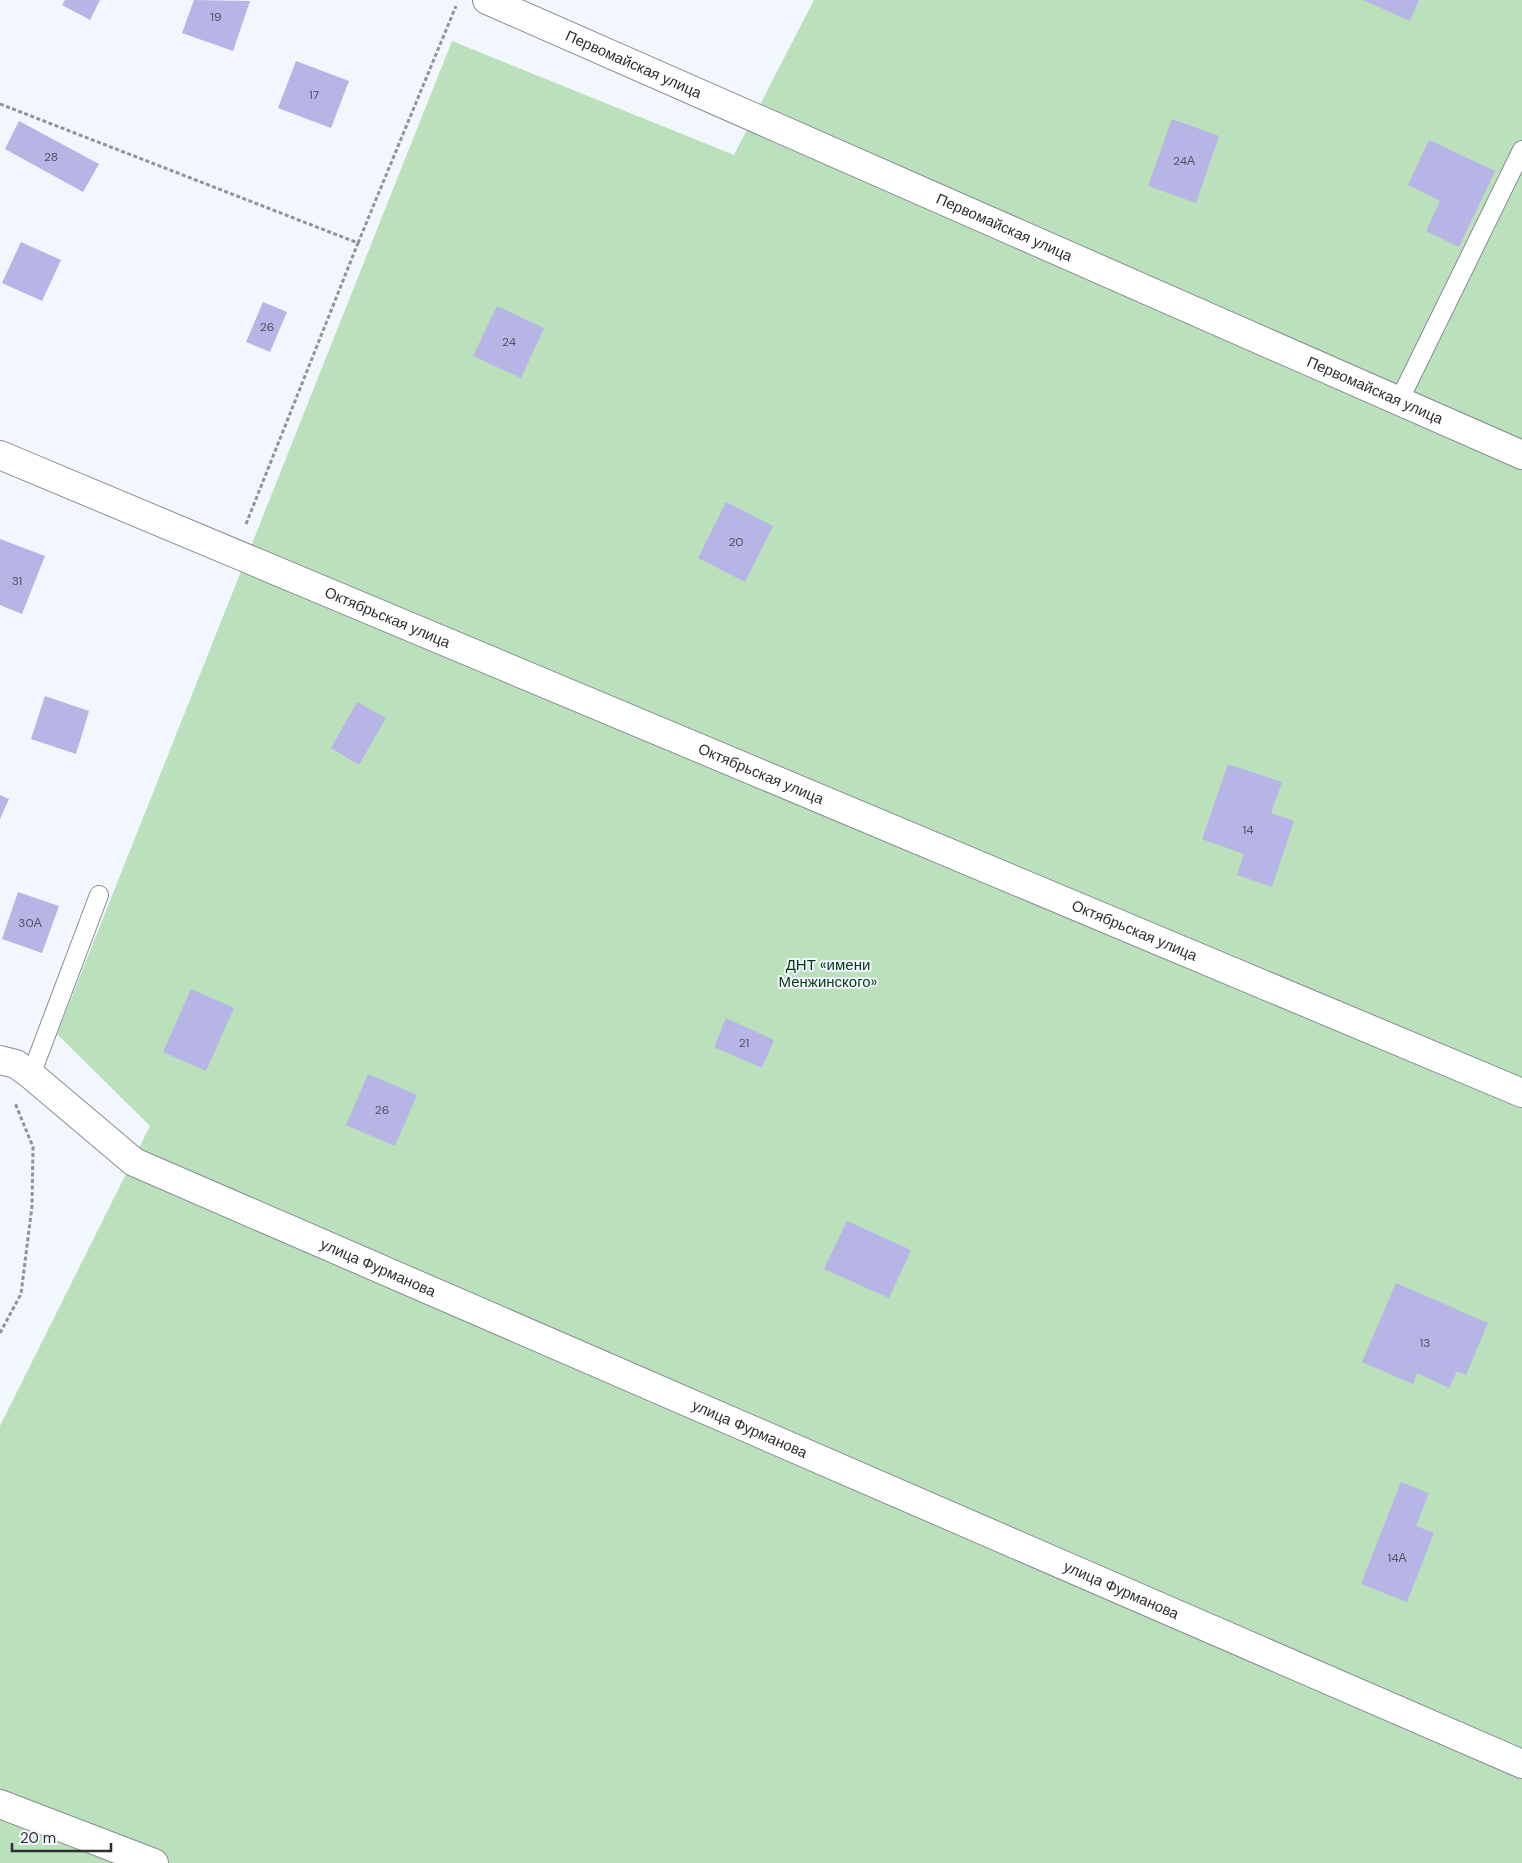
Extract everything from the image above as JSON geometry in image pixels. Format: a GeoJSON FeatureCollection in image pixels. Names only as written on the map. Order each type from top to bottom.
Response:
{"type":"FeatureCollection","features":[{"type":"Feature","properties":{"kind":"street","name":"Первомайская улица"},"geometry":{"type":"LineString","coordinates":[[487,0],[1522,455]]}},
{"type":"Feature","properties":{"kind":"street","name":"Октябрьская улица"},"geometry":{"type":"LineString","coordinates":[[0,455],[1522,1093]]}},
{"type":"Feature","properties":{"kind":"street","name":"улица Фурманова"},"geometry":{"type":"LineString","coordinates":[[0,1060],[16,1064],[31,1075],[134,1162],[1522,1764]]}},
{"type":"Feature","properties":{"kind":"street"},"geometry":{"type":"LineString","coordinates":[[0,1804],[154,1863]]}},
{"type":"Feature","properties":{"kind":"lane"},"geometry":{"type":"LineString","coordinates":[[1399,401],[1522,150]]}},
{"type":"Feature","properties":{"kind":"lane"},"geometry":{"type":"LineString","coordinates":[[31,1075],[99,895]]}},
{"type":"Feature","properties":{"kind":"path"},"geometry":{"type":"LineString","coordinates":[[235,554],[358,243],[458,0]]}},
{"type":"Feature","properties":{"kind":"path"},"geometry":{"type":"LineString","coordinates":[[0,104],[358,243]]}},
{"type":"Feature","properties":{"kind":"path"},"geometry":{"type":"LineString","coordinates":[[0,1333],[21,1294],[32,1206],[33,1147],[14,1101]]}},
{"type":"Feature","properties":{"kind":"green space","name":"ДНТ «имени Менжинского»"},"geometry":{"type":"Polygon","coordinates":[[[814,0],[1522,0],[1522,1863],[0,1863],[0,1426],[150,1126],[57,1034],[452,41],[734,155],[814,0]]]}},
{"type":"Feature","properties":{"kind":"building"},"geometry":{"type":"Polygon","coordinates":[[[65,0],[100,0],[90,20],[62,5],[65,0]]]}},
{"type":"Feature","properties":{"kind":"building"},"geometry":{"type":"Polygon","coordinates":[[[194,0],[250,1],[233,51],[182,33],[194,0]]]}},
{"type":"Feature","properties":{"kind":"building"},"geometry":{"type":"Polygon","coordinates":[[[1363,0],[1419,0],[1410,21],[1363,0]]]}},
{"type":"Feature","properties":{"kind":"building"},"geometry":{"type":"Polygon","coordinates":[[[296,61],[349,81],[331,128],[278,108],[296,61]]]}},
{"type":"Feature","properties":{"kind":"building"},"geometry":{"type":"Polygon","coordinates":[[[1172,119],[1219,136],[1196,203],[1148,186],[1172,119]]]}},
{"type":"Feature","properties":{"kind":"building"},"geometry":{"type":"Polygon","coordinates":[[[19,121],[99,164],[83,192],[5,149],[19,121]]]}},
{"type":"Feature","properties":{"kind":"building"},"geometry":{"type":"Polygon","coordinates":[[[1429,140],[1495,171],[1459,247],[1426,231],[1440,201],[1408,185],[1429,140]]]}},
{"type":"Feature","properties":{"kind":"building"},"geometry":{"type":"Polygon","coordinates":[[[21,242],[61,260],[42,301],[2,283],[21,242]]]}},
{"type":"Feature","properties":{"kind":"building"},"geometry":{"type":"Polygon","coordinates":[[[263,302],[287,312],[270,352],[246,342],[263,302]]]}},
{"type":"Feature","properties":{"kind":"building"},"geometry":{"type":"Polygon","coordinates":[[[497,306],[544,328],[521,378],[473,356],[497,306]]]}},
{"type":"Feature","properties":{"kind":"building"},"geometry":{"type":"Polygon","coordinates":[[[726,502],[773,526],[745,582],[698,558],[726,502]]]}},
{"type":"Feature","properties":{"kind":"building"},"geometry":{"type":"Polygon","coordinates":[[[0,539],[45,556],[22,614],[0,605],[0,539]]]}},
{"type":"Feature","properties":{"kind":"building"},"geometry":{"type":"Polygon","coordinates":[[[45,696],[89,711],[76,754],[31,739],[45,696]]]}},
{"type":"Feature","properties":{"kind":"building"},"geometry":{"type":"Polygon","coordinates":[[[357,702],[386,718],[359,765],[331,748],[357,702]]]}},
{"type":"Feature","properties":{"kind":"building"},"geometry":{"type":"Polygon","coordinates":[[[1228,764],[1282,782],[1271,813],[1294,821],[1272,887],[1237,875],[1244,854],[1202,839],[1228,764]]]}},
{"type":"Feature","properties":{"kind":"building"},"geometry":{"type":"Polygon","coordinates":[[[0,795],[9,799],[0,819],[0,795]]]}},
{"type":"Feature","properties":{"kind":"building"},"geometry":{"type":"Polygon","coordinates":[[[18,892],[59,906],[42,953],[2,939],[18,892]]]}},
{"type":"Feature","properties":{"kind":"building"},"geometry":{"type":"Polygon","coordinates":[[[191,989],[234,1008],[206,1071],[163,1052],[191,989]]]}},
{"type":"Feature","properties":{"kind":"building"},"geometry":{"type":"Polygon","coordinates":[[[726,1018],[774,1040],[762,1068],[714,1047],[726,1018]]]}},
{"type":"Feature","properties":{"kind":"building"},"geometry":{"type":"Polygon","coordinates":[[[368,1074],[417,1095],[395,1146],[346,1125],[368,1074]]]}},
{"type":"Feature","properties":{"kind":"building"},"geometry":{"type":"Polygon","coordinates":[[[847,1221],[911,1250],[889,1298],[824,1269],[847,1221]]]}},
{"type":"Feature","properties":{"kind":"building"},"geometry":{"type":"Polygon","coordinates":[[[1396,1283],[1488,1323],[1466,1375],[1457,1371],[1449,1388],[1417,1373],[1413,1384],[1362,1362],[1396,1283]]]}},
{"type":"Feature","properties":{"kind":"building"},"geometry":{"type":"Polygon","coordinates":[[[1401,1482],[1429,1493],[1416,1526],[1434,1533],[1407,1602],[1361,1584],[1401,1482]]]}}]}
